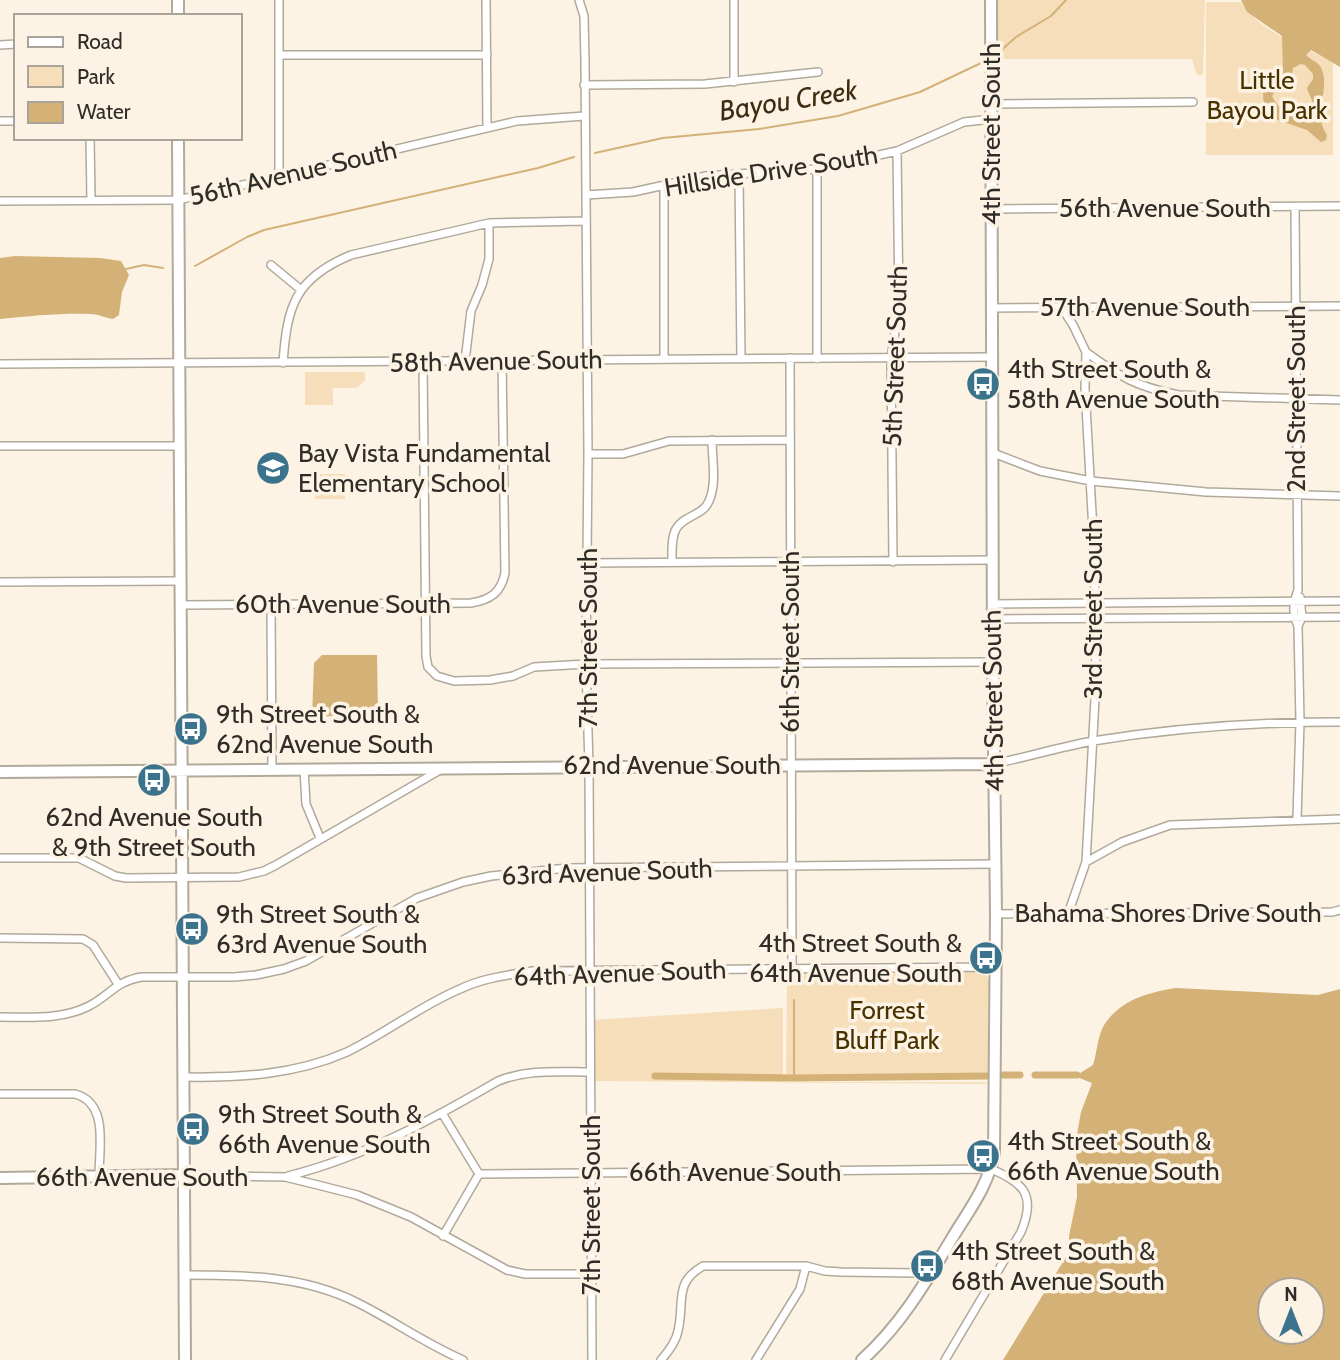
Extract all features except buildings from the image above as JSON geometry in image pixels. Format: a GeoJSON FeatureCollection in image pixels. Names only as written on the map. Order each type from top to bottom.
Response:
{"type":"FeatureCollection","features":[{"type":"Feature","properties":{"kind":"street"},"geometry":{"type":"LineString","coordinates":[[279,0],[279,176]]}},
{"type":"Feature","properties":{"kind":"street"},"geometry":{"type":"LineString","coordinates":[[486,0],[487,128]]}},
{"type":"Feature","properties":{"kind":"street","name":"7th Street South"},"geometry":{"type":"LineString","coordinates":[[579,0],[584,16],[586,195],[586,664],[589,766],[592,1360]]}},
{"type":"Feature","properties":{"kind":"street"},"geometry":{"type":"LineString","coordinates":[[734,0],[734,82]]}},
{"type":"Feature","properties":{"kind":"street","name":"4th Street South"},"geometry":{"type":"LineString","coordinates":[[862,1360],[887,1337],[929,1277],[984,1186],[995,1145],[991,0]]}},
{"type":"Feature","properties":{"kind":"street"},"geometry":{"type":"LineString","coordinates":[[280,55],[487,55]]}},
{"type":"Feature","properties":{"kind":"street"},"geometry":{"type":"LineString","coordinates":[[584,85],[734,82],[818,72]]}},
{"type":"Feature","properties":{"kind":"street"},"geometry":{"type":"LineString","coordinates":[[992,104],[1193,102]]}},
{"type":"Feature","properties":{"kind":"street","name":"56th Avenue South"},"geometry":{"type":"LineString","coordinates":[[0,201],[178,200],[517,121],[584,116]]}},
{"type":"Feature","properties":{"kind":"street","name":"Hillside Drive South"},"geometry":{"type":"LineString","coordinates":[[586,195],[633,192],[706,176],[817,169],[897,151],[964,122],[992,119]]}},
{"type":"Feature","properties":{"kind":"street"},"geometry":{"type":"LineString","coordinates":[[90,140],[91,200]]}},
{"type":"Feature","properties":{"kind":"street"},"geometry":{"type":"LineString","coordinates":[[178,140],[185,1360]]}},
{"type":"Feature","properties":{"kind":"street","name":"5th Street South"},"geometry":{"type":"LineString","coordinates":[[893,562],[891,358],[899,306],[897,151]]}},
{"type":"Feature","properties":{"kind":"street"},"geometry":{"type":"LineString","coordinates":[[817,169],[817,359]]}},
{"type":"Feature","properties":{"kind":"street"},"geometry":{"type":"LineString","coordinates":[[739,174],[741,359]]}},
{"type":"Feature","properties":{"kind":"street"},"geometry":{"type":"LineString","coordinates":[[664,186],[664,359]]}},
{"type":"Feature","properties":{"kind":"street","name":"56th Avenue South"},"geometry":{"type":"LineString","coordinates":[[991,209],[1340,206]]}},
{"type":"Feature","properties":{"kind":"street","name":"2nd Street South"},"geometry":{"type":"LineString","coordinates":[[1295,208],[1300,722],[1297,819]]}},
{"type":"Feature","properties":{"kind":"street"},"geometry":{"type":"LineString","coordinates":[[283,363],[285,327],[291,307],[300,289],[332,263],[351,255],[489,223],[585,221]]}},
{"type":"Feature","properties":{"kind":"street"},"geometry":{"type":"LineString","coordinates":[[465,360],[471,312],[489,259],[489,223]]}},
{"type":"Feature","properties":{"kind":"street"},"geometry":{"type":"LineString","coordinates":[[271,265],[300,289]]}},
{"type":"Feature","properties":{"kind":"street","name":"57th Avenue South"},"geometry":{"type":"LineString","coordinates":[[991,308],[1340,306]]}},
{"type":"Feature","properties":{"kind":"street","name":"3rd Street South"},"geometry":{"type":"LineString","coordinates":[[1062,308],[1086,352],[1096,681],[1086,862],[1068,914]]}},
{"type":"Feature","properties":{"kind":"street"},"geometry":{"type":"LineString","coordinates":[[1086,352],[1118,375],[1153,390],[1179,394],[1340,400]]}},
{"type":"Feature","properties":{"kind":"street","name":"58th Avenue South"},"geometry":{"type":"LineString","coordinates":[[0,364],[992,357]]}},
{"type":"Feature","properties":{"kind":"street","name":"6th Street South"},"geometry":{"type":"LineString","coordinates":[[790,358],[792,968]]}},
{"type":"Feature","properties":{"kind":"street","name":"60th Avenue South"},"geometry":{"type":"LineString","coordinates":[[181,605],[425,604],[483,601],[493,597],[500,588],[505,573],[502,360]]}},
{"type":"Feature","properties":{"kind":"street"},"geometry":{"type":"LineString","coordinates":[[423,362],[426,656],[428,667],[437,676],[444,679],[483,680],[513,676],[534,667],[586,664],[993,662]]}},
{"type":"Feature","properties":{"kind":"street"},"geometry":{"type":"LineString","coordinates":[[588,454],[622,454],[669,440],[789,440]]}},
{"type":"Feature","properties":{"kind":"street"},"geometry":{"type":"LineString","coordinates":[[672,562],[675,531],[683,521],[696,516],[705,508],[710,499],[713,489],[712,440]]}},
{"type":"Feature","properties":{"kind":"street"},"geometry":{"type":"LineString","coordinates":[[0,446],[179,446]]}},
{"type":"Feature","properties":{"kind":"street"},"geometry":{"type":"LineString","coordinates":[[993,453],[1040,471],[1091,481],[1206,492],[1297,497],[1340,496]]}},
{"type":"Feature","properties":{"kind":"street"},"geometry":{"type":"LineString","coordinates":[[588,563],[992,560]]}},
{"type":"Feature","properties":{"kind":"street"},"geometry":{"type":"LineString","coordinates":[[0,582],[181,581]]}},
{"type":"Feature","properties":{"kind":"street"},"geometry":{"type":"LineString","coordinates":[[993,604],[1340,601]]}},
{"type":"Feature","properties":{"kind":"street"},"geometry":{"type":"LineString","coordinates":[[271,605],[272,769]]}},
{"type":"Feature","properties":{"kind":"street"},"geometry":{"type":"LineString","coordinates":[[993,619],[1340,617]]}},
{"type":"Feature","properties":{"kind":"street","name":"62nd Avenue South"},"geometry":{"type":"LineString","coordinates":[[0,772],[994,764],[1092,741],[1195,729],[1340,722]]}},
{"type":"Feature","properties":{"kind":"street"},"geometry":{"type":"LineString","coordinates":[[0,858],[79,858],[115,876],[126,878],[252,875],[276,865],[443,768]]}},
{"type":"Feature","properties":{"kind":"street"},"geometry":{"type":"LineString","coordinates":[[304,769],[306,804],[320,838]]}},
{"type":"Feature","properties":{"kind":"street"},"geometry":{"type":"LineString","coordinates":[[1086,862],[1122,842],[1170,825],[1340,819]]}},
{"type":"Feature","properties":{"kind":"street","name":"63rd Avenue South"},"geometry":{"type":"LineString","coordinates":[[0,1017],[68,1014],[90,1006],[118,984],[142,977],[256,975],[284,969],[306,961],[417,898],[463,882],[567,868],[995,864]]}},
{"type":"Feature","properties":{"kind":"street","name":"Bahama Shores Drive South"},"geometry":{"type":"LineString","coordinates":[[996,914],[1340,910]]}},
{"type":"Feature","properties":{"kind":"street"},"geometry":{"type":"LineString","coordinates":[[0,938],[83,939],[93,945],[118,984]]}},
{"type":"Feature","properties":{"kind":"street","name":"64th Avenue South"},"geometry":{"type":"LineString","coordinates":[[183,1077],[228,1078],[260,1075],[319,1062],[347,1052],[437,1000],[473,984],[533,971],[996,967]]}},
{"type":"Feature","properties":{"kind":"street"},"geometry":{"type":"LineString","coordinates":[[285,1177],[355,1156],[397,1137],[498,1080],[529,1072],[590,1072]]}},
{"type":"Feature","properties":{"kind":"street"},"geometry":{"type":"LineString","coordinates":[[0,1094],[75,1094],[84,1096],[93,1103],[99,1121],[99,1176]]}},
{"type":"Feature","properties":{"kind":"street"},"geometry":{"type":"LineString","coordinates":[[442,1112],[479,1174],[443,1236]]}},
{"type":"Feature","properties":{"kind":"street"},"geometry":{"type":"LineString","coordinates":[[945,1360],[1021,1232],[1029,1213],[1025,1193],[1008,1176],[990,1169]]}},
{"type":"Feature","properties":{"kind":"street","name":"66th Avenue South"},"geometry":{"type":"LineString","coordinates":[[479,1174],[990,1169]]}},
{"type":"Feature","properties":{"kind":"street","name":"66th Avenue South"},"geometry":{"type":"LineString","coordinates":[[0,1178],[183,1175],[285,1177]]}},
{"type":"Feature","properties":{"kind":"street"},"geometry":{"type":"LineString","coordinates":[[285,1177],[357,1195],[411,1217],[507,1270],[525,1274],[591,1274]]}},
{"type":"Feature","properties":{"kind":"street"},"geometry":{"type":"LineString","coordinates":[[662,1360],[676,1339],[684,1283],[694,1271],[712,1265],[806,1266],[825,1271],[916,1273],[929,1277]]}},
{"type":"Feature","properties":{"kind":"street"},"geometry":{"type":"LineString","coordinates":[[756,1360],[800,1289],[806,1266]]}},
{"type":"Feature","properties":{"kind":"street"},"geometry":{"type":"LineString","coordinates":[[184,1275],[262,1276],[310,1285],[357,1303],[463,1360]]}},
{"type":"Feature","properties":{"kind":"green space"},"geometry":{"type":"Polygon","coordinates":[[[995,0],[1205,0],[1203,75],[1197,75],[1192,59],[995,59],[995,0]]]}},
{"type":"Feature","properties":{"kind":"green space","name":"Little Bayou Park"},"geometry":{"type":"Polygon","coordinates":[[[1206,2],[1241,2],[1249,13],[1271,30],[1333,63],[1333,155],[1206,155],[1206,2]]]}},
{"type":"Feature","properties":{"kind":"green space"},"geometry":{"type":"Polygon","coordinates":[[[305,372],[365,372],[365,380],[357,388],[333,388],[333,405],[305,405],[305,372]]]}},
{"type":"Feature","properties":{"kind":"green space"},"geometry":{"type":"Polygon","coordinates":[[[315,474],[345,474],[345,499],[315,499],[315,474]]]}},
{"type":"Feature","properties":{"kind":"green space","name":"Forrest Bluff Park"},"geometry":{"type":"Polygon","coordinates":[[[787,974],[986,974],[989,981],[989,1073],[986,1079],[786,1078],[787,974]]]}},
{"type":"Feature","properties":{"kind":"green space"},"geometry":{"type":"Polygon","coordinates":[[[783,1008],[783,1078],[786,1082],[986,1082],[985,1084],[593,1081],[592,1020],[783,1008]]]}},
{"type":"Feature","properties":{"kind":"water"},"geometry":{"type":"Polygon","coordinates":[[[1241,0],[1340,0],[1340,67],[1311,50],[1306,55],[1319,65],[1324,78],[1321,119],[1327,135],[1326,140],[1321,142],[1307,130],[1269,117],[1263,90],[1267,82],[1283,72],[1282,36],[1247,12],[1241,0]],[[1305,65],[1293,68],[1288,82],[1272,96],[1282,109],[1307,121],[1314,109],[1307,88],[1313,74],[1305,65]]]}},
{"type":"Feature","properties":{"kind":"water"},"geometry":{"type":"Polygon","coordinates":[[[15,256],[121,261],[129,275],[122,292],[119,315],[113,319],[94,314],[79,314],[0,319],[0,258],[15,256]]]}},
{"type":"Feature","properties":{"kind":"water"},"geometry":{"type":"Polygon","coordinates":[[[322,655],[377,655],[378,714],[312,717],[314,663],[322,655]]]}},
{"type":"Feature","properties":{"kind":"water"},"geometry":{"type":"Polygon","coordinates":[[[1176,988],[1318,995],[1340,989],[1340,1360],[1003,1360],[1069,1252],[1069,1236],[1077,1197],[1076,1140],[1081,1112],[1092,1083],[1077,1075],[1093,1065],[1101,1031],[1106,1022],[1120,1008],[1147,994],[1176,988]]]}},
{"type":"Feature","properties":{"kind":"waterway","name":"Bayou Creek"},"geometry":{"type":"LineString","coordinates":[[997,54],[1016,37],[1051,16],[1066,0]]}},
{"type":"Feature","properties":{"kind":"waterway","name":"Bayou Creek"},"geometry":{"type":"LineString","coordinates":[[595,153],[663,138],[759,129],[838,116],[920,92],[981,63]]}},
{"type":"Feature","properties":{"kind":"waterway","name":"Bayou Creek"},"geometry":{"type":"LineString","coordinates":[[195,266],[264,230],[538,168],[574,157]]}},
{"type":"Feature","properties":{"kind":"waterway","name":"Bayou Creek"},"geometry":{"type":"LineString","coordinates":[[126,269],[144,265],[163,268]]}},
{"type":"Feature","properties":{"kind":"waterway"},"geometry":{"type":"LineString","coordinates":[[794,1000],[794,1078]]}},
{"type":"Feature","properties":{"kind":"waterway"},"geometry":{"type":"LineString","coordinates":[[1003,1075],[1020,1075]]}},
{"type":"Feature","properties":{"kind":"waterway"},"geometry":{"type":"LineString","coordinates":[[1035,1075],[1077,1075]]}},
{"type":"Feature","properties":{"kind":"waterway"},"geometry":{"type":"LineString","coordinates":[[655,1076],[988,1076]]}},
{"type":"Feature","properties":{"kind":"place","name":"4th Street South & 58th Avenue South"},"geometry":{"type":"Point","coordinates":[983,384]}},
{"type":"Feature","properties":{"kind":"place","name":"Bay Vista Fundamental Elementary School"},"geometry":{"type":"Point","coordinates":[273,468]}},
{"type":"Feature","properties":{"kind":"place","name":"9th Street South & 62nd Avenue South"},"geometry":{"type":"Point","coordinates":[191,729]}},
{"type":"Feature","properties":{"kind":"place","name":"62nd Avenue South & 9th Street South"},"geometry":{"type":"Point","coordinates":[154,780]}},
{"type":"Feature","properties":{"kind":"place","name":"9th Street South & 63rd Avenue South"},"geometry":{"type":"Point","coordinates":[192,929]}},
{"type":"Feature","properties":{"kind":"place","name":"4th Street South & 64th Avenue South"},"geometry":{"type":"Point","coordinates":[986,958]}},
{"type":"Feature","properties":{"kind":"place","name":"9th Street South & 66th Avenue South"},"geometry":{"type":"Point","coordinates":[193,1129]}},
{"type":"Feature","properties":{"kind":"place","name":"4th Street South & 66th Avenue South"},"geometry":{"type":"Point","coordinates":[983,1156]}},
{"type":"Feature","properties":{"kind":"place","name":"4th Street South & 68th Avenue South"},"geometry":{"type":"Point","coordinates":[927,1266]}}]}
